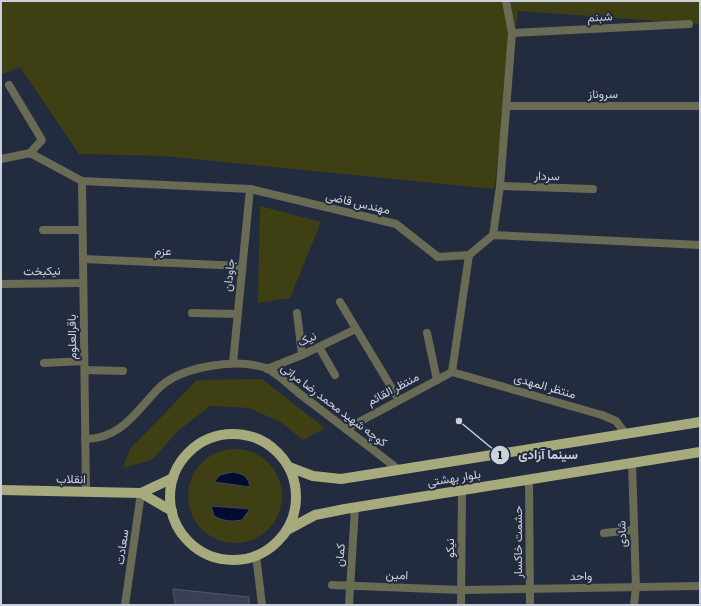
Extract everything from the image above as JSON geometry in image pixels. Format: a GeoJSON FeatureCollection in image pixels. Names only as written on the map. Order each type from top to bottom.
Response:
{"type":"FeatureCollection","features":[{"type":"Feature","properties":{"kind":"main road","name":"بلوار بهشتی"},"geometry":{"type":"LineString","coordinates":[[289,467],[313,476],[341,479],[700,422]]}},
{"type":"Feature","properties":{"kind":"main road"},"geometry":{"type":"LineString","coordinates":[[236,433],[252,436],[267,443],[280,454],[289,467],[295,482],[296,499],[294,515],[287,530],[276,543],[256,555],[231,560],[214,557],[200,550],[187,540],[177,526],[172,510],[170,494],[173,478],[180,463],[191,450],[204,441],[220,435],[236,433]]}},
{"type":"Feature","properties":{"kind":"main road","name":"بلوار بهشتی"},"geometry":{"type":"LineString","coordinates":[[287,530],[315,515],[355,507],[700,452]]}},
{"type":"Feature","properties":{"kind":"main road"},"geometry":{"type":"LineString","coordinates":[[141,493],[173,478]]}},
{"type":"Feature","properties":{"kind":"main road","name":"انقلاب"},"geometry":{"type":"LineString","coordinates":[[1,490],[141,493]]}},
{"type":"Feature","properties":{"kind":"main road"},"geometry":{"type":"LineString","coordinates":[[141,493],[172,510]]}},
{"type":"Feature","properties":{"kind":"street"},"geometry":{"type":"LineString","coordinates":[[452,372],[469,255],[493,235],[500,186],[512,33],[506,1]]}},
{"type":"Feature","properties":{"kind":"street","name":"شبنم"},"geometry":{"type":"LineString","coordinates":[[512,33],[689,24]]}},
{"type":"Feature","properties":{"kind":"street"},"geometry":{"type":"LineString","coordinates":[[1,159],[30,153],[42,140],[9,85]]}},
{"type":"Feature","properties":{"kind":"street","name":"سروناز"},"geometry":{"type":"LineString","coordinates":[[507,106],[698,106]]}},
{"type":"Feature","properties":{"kind":"street","name":"مهندس قاضی"},"geometry":{"type":"LineString","coordinates":[[30,153],[82,181],[250,189],[396,224],[438,257],[469,255]]}},
{"type":"Feature","properties":{"kind":"street","name":"باقرالعلوم"},"geometry":{"type":"LineString","coordinates":[[82,181],[86,492]]}},
{"type":"Feature","properties":{"kind":"street","name":"سردار"},"geometry":{"type":"LineString","coordinates":[[500,186],[593,189]]}},
{"type":"Feature","properties":{"kind":"street","name":"جاودان"},"geometry":{"type":"LineString","coordinates":[[232,363],[250,189]]}},
{"type":"Feature","properties":{"kind":"street"},"geometry":{"type":"LineString","coordinates":[[43,230],[82,230]]}},
{"type":"Feature","properties":{"kind":"street"},"geometry":{"type":"LineString","coordinates":[[493,235],[700,245]]}},
{"type":"Feature","properties":{"kind":"street","name":"عزم"},"geometry":{"type":"LineString","coordinates":[[83,259],[242,266]]}},
{"type":"Feature","properties":{"kind":"street","name":"نیکبخت"},"geometry":{"type":"LineString","coordinates":[[1,284],[83,283]]}},
{"type":"Feature","properties":{"kind":"street"},"geometry":{"type":"LineString","coordinates":[[340,302],[399,400]]}},
{"type":"Feature","properties":{"kind":"street"},"geometry":{"type":"LineString","coordinates":[[192,313],[238,314]]}},
{"type":"Feature","properties":{"kind":"street"},"geometry":{"type":"LineString","coordinates":[[297,313],[302,355]]}},
{"type":"Feature","properties":{"kind":"street","name":"نیک"},"geometry":{"type":"LineString","coordinates":[[267,369],[302,355],[356,329]]}},
{"type":"Feature","properties":{"kind":"street"},"geometry":{"type":"LineString","coordinates":[[427,333],[437,380]]}},
{"type":"Feature","properties":{"kind":"street"},"geometry":{"type":"LineString","coordinates":[[319,347],[335,375]]}},
{"type":"Feature","properties":{"kind":"street"},"geometry":{"type":"LineString","coordinates":[[44,363],[84,361]]}},
{"type":"Feature","properties":{"kind":"street","name":"کوچه شهید محمد رضا مراتی"},"geometry":{"type":"LineString","coordinates":[[85,439],[100,439],[112,434],[126,424],[161,386],[175,376],[189,371],[232,363],[267,369],[399,470]]}},
{"type":"Feature","properties":{"kind":"street"},"geometry":{"type":"LineString","coordinates":[[85,370],[123,371]]}},
{"type":"Feature","properties":{"kind":"street","name":"منتظر القائم"},"geometry":{"type":"LineString","coordinates":[[346,429],[452,372]]}},
{"type":"Feature","properties":{"kind":"street","name":"منتظر المهدی"},"geometry":{"type":"LineString","coordinates":[[452,372],[610,417],[625,433]]}},
{"type":"Feature","properties":{"kind":"street","name":"شادی"},"geometry":{"type":"LineString","coordinates":[[632,463],[636,587],[634,605]]}},
{"type":"Feature","properties":{"kind":"street","name":"حشمت خاکسار"},"geometry":{"type":"LineString","coordinates":[[530,480],[530,605]]}},
{"type":"Feature","properties":{"kind":"street","name":"نیکو"},"geometry":{"type":"LineString","coordinates":[[461,605],[462,490]]}},
{"type":"Feature","properties":{"kind":"street","name":"سعادت"},"geometry":{"type":"LineString","coordinates":[[126,605],[141,493]]}},
{"type":"Feature","properties":{"kind":"street","name":"کمان"},"geometry":{"type":"LineString","coordinates":[[349,605],[355,507]]}},
{"type":"Feature","properties":{"kind":"street"},"geometry":{"type":"LineString","coordinates":[[604,533],[634,530]]}},
{"type":"Feature","properties":{"kind":"street"},"geometry":{"type":"LineString","coordinates":[[256,555],[262,605]]}},
{"type":"Feature","properties":{"kind":"street","name":"امین"},"geometry":{"type":"LineString","coordinates":[[332,585],[461,590]]}},
{"type":"Feature","properties":{"kind":"street","name":"واحد"},"geometry":{"type":"LineString","coordinates":[[461,590],[700,586]]}},
{"type":"Feature","properties":{"kind":"shaded area"},"geometry":{"type":"Polygon","coordinates":[[[1,1],[700,1],[700,24],[518,11],[494,189],[164,156],[79,154],[20,67],[1,75],[1,1]]]}},
{"type":"Feature","properties":{"kind":"shaded area"},"geometry":{"type":"Polygon","coordinates":[[[260,206],[321,222],[290,298],[258,303],[260,206]]]}},
{"type":"Feature","properties":{"kind":"shaded area"},"geometry":{"type":"Polygon","coordinates":[[[262,379],[325,428],[303,440],[282,423],[249,408],[210,406],[179,430],[152,460],[123,468],[130,449],[197,380],[262,379]]]}},
{"type":"Feature","properties":{"kind":"shaded area"},"geometry":{"type":"Polygon","coordinates":[[[235,449],[253,453],[268,463],[278,478],[282,496],[278,514],[268,529],[253,539],[235,543],[217,539],[202,529],[192,514],[188,496],[192,478],[202,463],[217,453],[235,449]]]}},
{"type":"Feature","properties":{"kind":"water"},"geometry":{"type":"Polygon","coordinates":[[[233,472],[244,476],[248,480],[250,487],[214,482],[220,475],[233,472]]]}},
{"type":"Feature","properties":{"kind":"water"},"geometry":{"type":"Polygon","coordinates":[[[211,506],[250,509],[242,520],[231,521],[214,516],[211,506]]]}},
{"type":"Feature","properties":{"kind":"building"},"geometry":{"type":"Polygon","coordinates":[[[173,589],[249,597],[249,605],[175,605],[173,589]]]}},
{"type":"Feature","properties":{"kind":"place","name":"سینما آزادی"},"geometry":{"type":"Point","coordinates":[459,421]}}]}
